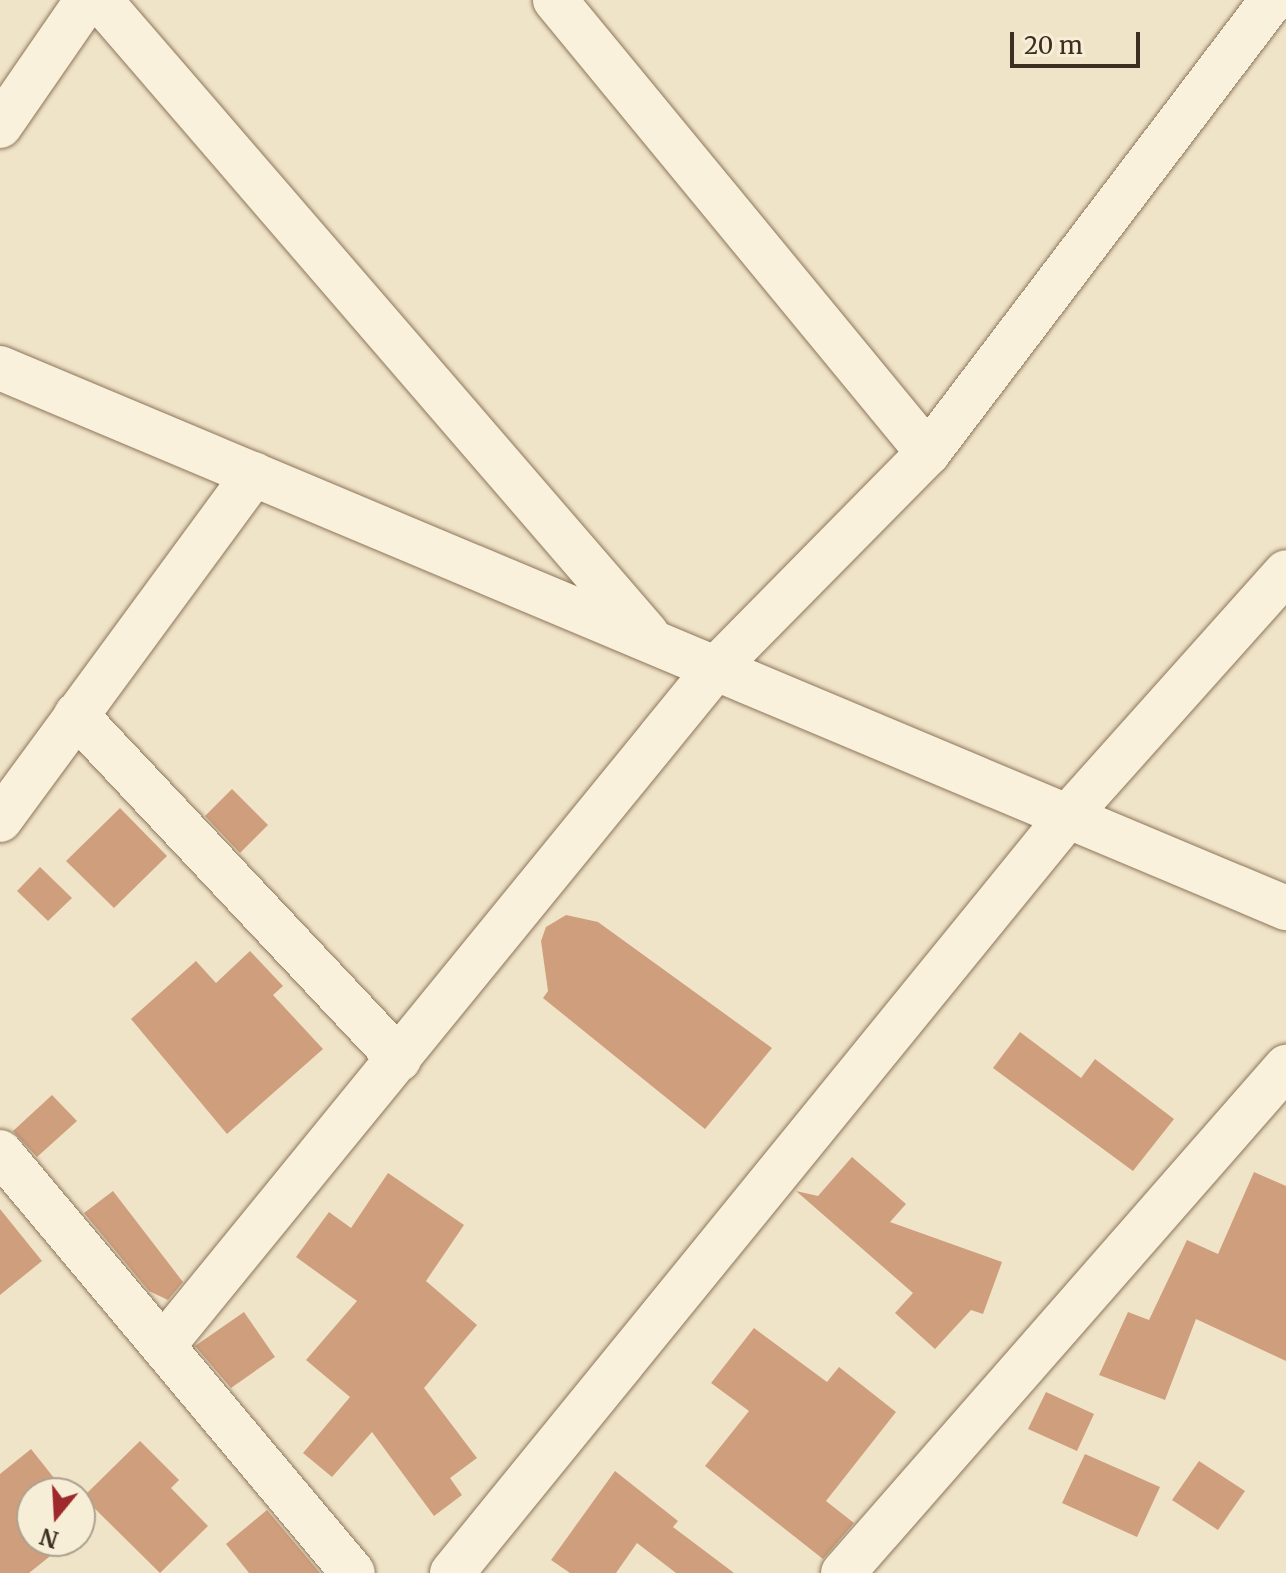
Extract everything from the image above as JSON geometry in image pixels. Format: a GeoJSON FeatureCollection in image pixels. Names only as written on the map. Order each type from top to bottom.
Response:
{"type":"FeatureCollection","features":[{"type":"Feature","properties":{"kind":"street"},"geometry":{"type":"LineString","coordinates":[[0,126],[87,0]]}},
{"type":"Feature","properties":{"kind":"street"},"geometry":{"type":"LineString","coordinates":[[100,0],[654,642]]}},
{"type":"Feature","properties":{"kind":"street"},"geometry":{"type":"LineString","coordinates":[[555,0],[928,453]]}},
{"type":"Feature","properties":{"kind":"street"},"geometry":{"type":"LineString","coordinates":[[163,1346],[716,668],[928,453],[1272,0]]}},
{"type":"Feature","properties":{"kind":"street"},"geometry":{"type":"LineString","coordinates":[[0,368],[1286,908]]}},
{"type":"Feature","properties":{"kind":"street"},"geometry":{"type":"LineString","coordinates":[[0,820],[254,474]]}},
{"type":"Feature","properties":{"kind":"street"},"geometry":{"type":"LineString","coordinates":[[452,1573],[1068,816],[1286,572]]}},
{"type":"Feature","properties":{"kind":"street"},"geometry":{"type":"LineString","coordinates":[[76,715],[399,1059]]}},
{"type":"Feature","properties":{"kind":"street"},"geometry":{"type":"LineString","coordinates":[[843,1573],[1286,1067]]}},
{"type":"Feature","properties":{"kind":"street"},"geometry":{"type":"LineString","coordinates":[[0,1152],[353,1573]]}},
{"type":"Feature","properties":{"kind":"building"},"geometry":{"type":"Polygon","coordinates":[[[232,789],[268,825],[240,853],[205,816],[232,789]]]}},
{"type":"Feature","properties":{"kind":"building"},"geometry":{"type":"Polygon","coordinates":[[[120,808],[167,856],[114,908],[66,861],[120,808]]]}},
{"type":"Feature","properties":{"kind":"building"},"geometry":{"type":"Polygon","coordinates":[[[40,867],[72,898],[48,921],[17,891],[40,867]]]}},
{"type":"Feature","properties":{"kind":"building"},"geometry":{"type":"Polygon","coordinates":[[[566,915],[598,922],[772,1048],[705,1129],[543,998],[548,991],[541,941],[546,927],[566,915]]]}},
{"type":"Feature","properties":{"kind":"building"},"geometry":{"type":"Polygon","coordinates":[[[250,951],[283,986],[273,995],[323,1049],[227,1134],[131,1019],[196,961],[216,983],[250,951]]]}},
{"type":"Feature","properties":{"kind":"building"},"geometry":{"type":"Polygon","coordinates":[[[1020,1032],[1081,1078],[1095,1059],[1174,1119],[1133,1171],[993,1068],[1020,1032]]]}},
{"type":"Feature","properties":{"kind":"building"},"geometry":{"type":"Polygon","coordinates":[[[52,1095],[77,1121],[37,1157],[13,1131],[52,1095]]]}},
{"type":"Feature","properties":{"kind":"building"},"geometry":{"type":"Polygon","coordinates":[[[852,1157],[906,1204],[890,1222],[1002,1262],[983,1314],[971,1310],[935,1349],[895,1313],[913,1293],[796,1191],[818,1196],[852,1157]]]}},
{"type":"Feature","properties":{"kind":"building"},"geometry":{"type":"Polygon","coordinates":[[[1254,1172],[1286,1186],[1286,1361],[1196,1319],[1165,1400],[1099,1375],[1128,1312],[1149,1320],[1187,1240],[1218,1254],[1254,1172]]]}},
{"type":"Feature","properties":{"kind":"building"},"geometry":{"type":"Polygon","coordinates":[[[388,1173],[464,1225],[426,1281],[477,1325],[424,1388],[477,1458],[450,1478],[462,1495],[434,1516],[372,1432],[332,1477],[303,1453],[350,1397],[306,1360],[357,1301],[296,1257],[329,1212],[351,1228],[388,1173]]]}},
{"type":"Feature","properties":{"kind":"building"},"geometry":{"type":"Polygon","coordinates":[[[113,1191],[183,1282],[168,1300],[149,1291],[84,1213],[113,1191]]]}},
{"type":"Feature","properties":{"kind":"building"},"geometry":{"type":"Polygon","coordinates":[[[0,1209],[42,1261],[0,1295],[0,1209]]]}},
{"type":"Feature","properties":{"kind":"building"},"geometry":{"type":"Polygon","coordinates":[[[244,1312],[275,1357],[231,1388],[195,1346],[244,1312]]]}},
{"type":"Feature","properties":{"kind":"building"},"geometry":{"type":"Polygon","coordinates":[[[754,1328],[827,1382],[839,1367],[896,1412],[826,1501],[854,1523],[823,1559],[705,1466],[749,1411],[711,1383],[754,1328]]]}},
{"type":"Feature","properties":{"kind":"building"},"geometry":{"type":"Polygon","coordinates":[[[1046,1392],[1094,1414],[1077,1451],[1028,1429],[1046,1392]]]}},
{"type":"Feature","properties":{"kind":"building"},"geometry":{"type":"Polygon","coordinates":[[[140,1441],[179,1480],[171,1488],[208,1526],[160,1573],[96,1510],[96,1484],[140,1441]]]}},
{"type":"Feature","properties":{"kind":"building"},"geometry":{"type":"Polygon","coordinates":[[[31,1449],[53,1477],[16,1477],[16,1557],[49,1557],[29,1573],[0,1573],[0,1474],[31,1449]]]}},
{"type":"Feature","properties":{"kind":"building"},"geometry":{"type":"Polygon","coordinates":[[[1085,1454],[1160,1487],[1137,1537],[1062,1503],[1085,1454]]]}},
{"type":"Feature","properties":{"kind":"building"},"geometry":{"type":"Polygon","coordinates":[[[1199,1461],[1245,1491],[1218,1530],[1172,1500],[1199,1461]]]}},
{"type":"Feature","properties":{"kind":"building"},"geometry":{"type":"Polygon","coordinates":[[[615,1471],[678,1521],[673,1527],[734,1573],[676,1573],[637,1543],[616,1573],[570,1573],[551,1560],[615,1471]]]}},
{"type":"Feature","properties":{"kind":"building"},"geometry":{"type":"Polygon","coordinates":[[[267,1510],[320,1573],[249,1573],[226,1544],[267,1510]]]}}]}
